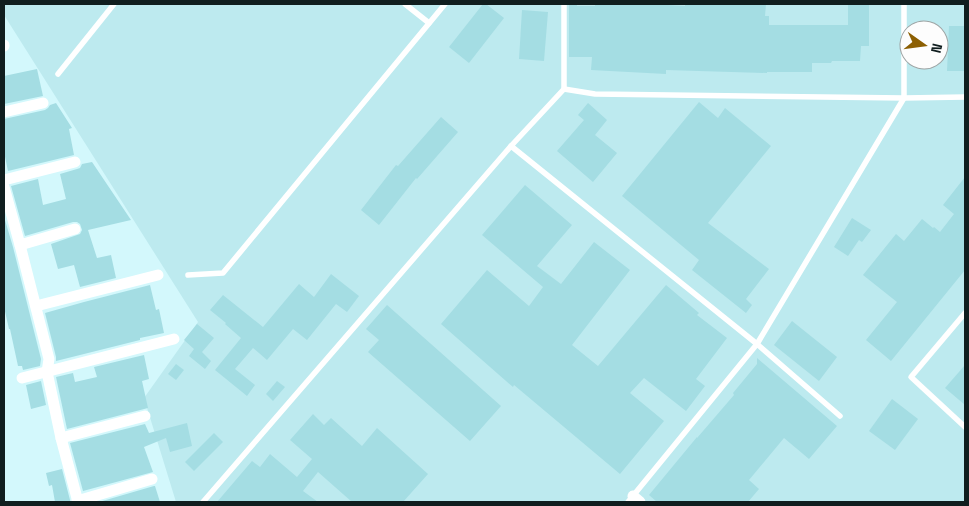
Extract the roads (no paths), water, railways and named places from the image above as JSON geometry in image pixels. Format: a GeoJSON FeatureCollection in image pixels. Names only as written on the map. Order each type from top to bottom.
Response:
{"type":"FeatureCollection","features":[{"type":"Feature","properties":{"kind":"street"},"geometry":{"type":"LineString","coordinates":[[4,112],[43,103]]}},
{"type":"Feature","properties":{"kind":"street"},"geometry":{"type":"LineString","coordinates":[[4,180],[75,162]]}},
{"type":"Feature","properties":{"kind":"street"},"geometry":{"type":"LineString","coordinates":[[4,187],[49,359],[47,372],[77,502],[152,479]]}},
{"type":"Feature","properties":{"kind":"street"},"geometry":{"type":"LineString","coordinates":[[20,245],[75,230]]}},
{"type":"Feature","properties":{"kind":"street"},"geometry":{"type":"LineString","coordinates":[[36,306],[158,275]]}},
{"type":"Feature","properties":{"kind":"street"},"geometry":{"type":"LineString","coordinates":[[22,378],[174,338]]}},
{"type":"Feature","properties":{"kind":"street"},"geometry":{"type":"LineString","coordinates":[[61,438],[145,416]]}},
{"type":"Feature","properties":{"kind":"lane"},"geometry":{"type":"LineString","coordinates":[[58,74],[114,4]]}},
{"type":"Feature","properties":{"kind":"lane"},"geometry":{"type":"LineString","coordinates":[[405,4],[429,24]]}},
{"type":"Feature","properties":{"kind":"lane"},"geometry":{"type":"LineString","coordinates":[[188,275],[224,273],[445,4]]}},
{"type":"Feature","properties":{"kind":"lane"},"geometry":{"type":"LineString","coordinates":[[203,502],[511,146],[564,89],[564,4]]}},
{"type":"Feature","properties":{"kind":"lane"},"geometry":{"type":"LineString","coordinates":[[633,500],[757,344],[904,98],[904,4]]}},
{"type":"Feature","properties":{"kind":"lane"},"geometry":{"type":"LineString","coordinates":[[564,89],[595,94],[965,97]]}},
{"type":"Feature","properties":{"kind":"lane"},"geometry":{"type":"LineString","coordinates":[[511,146],[757,344],[840,416]]}},
{"type":"Feature","properties":{"kind":"lane"},"geometry":{"type":"LineString","coordinates":[[965,313],[911,377],[965,427]]}}]}
